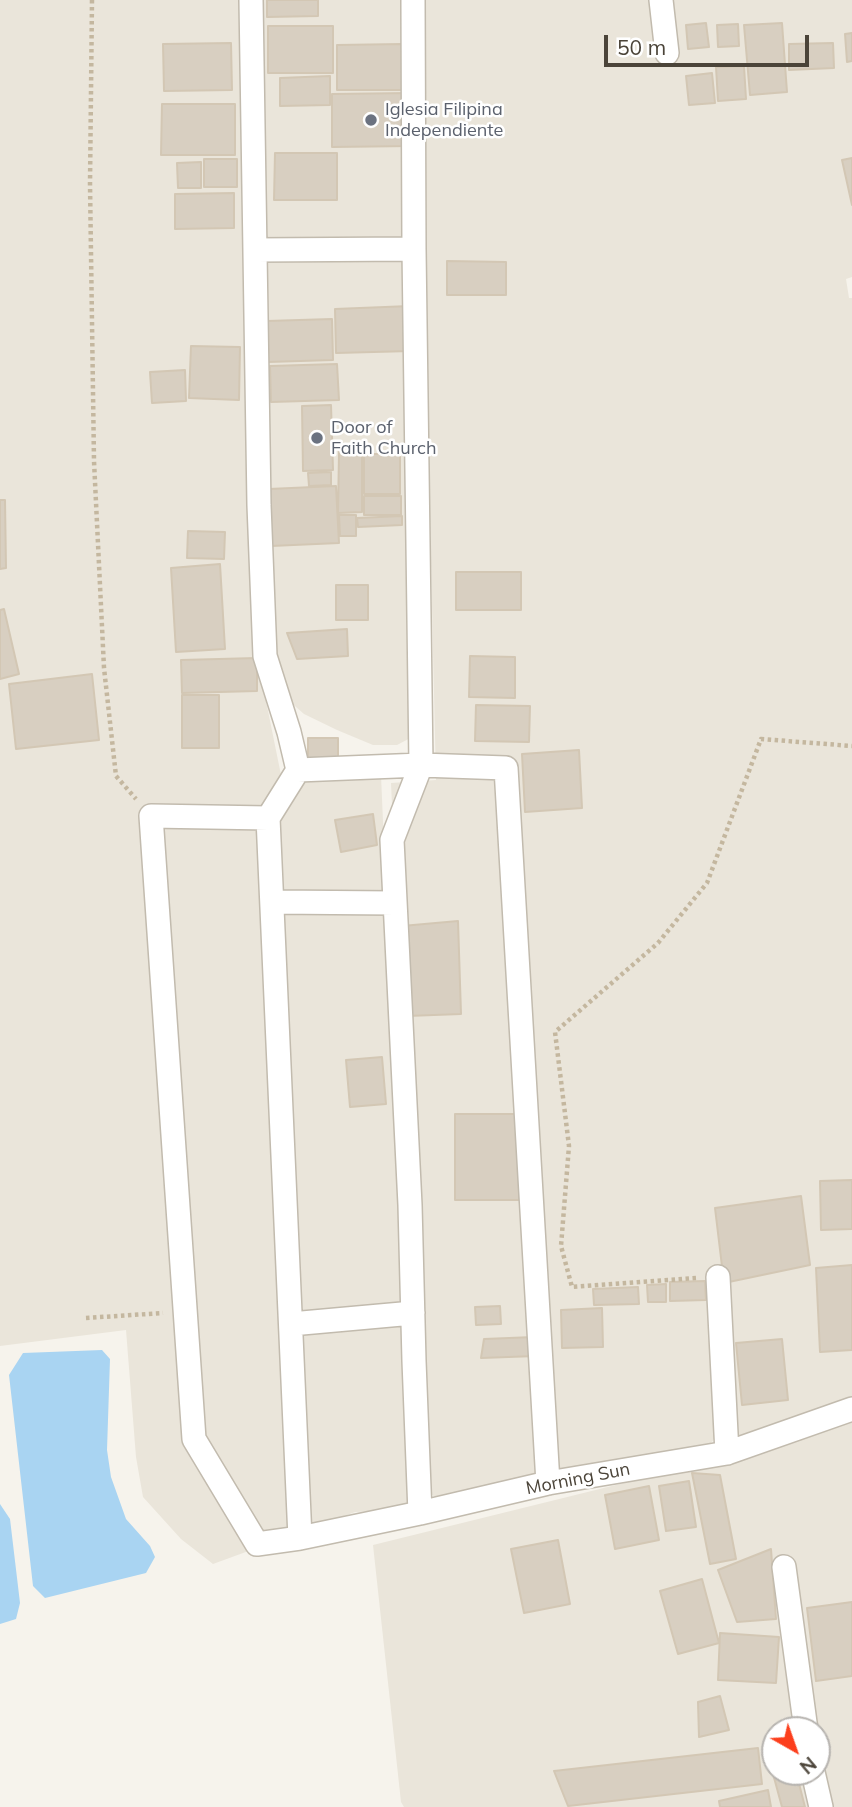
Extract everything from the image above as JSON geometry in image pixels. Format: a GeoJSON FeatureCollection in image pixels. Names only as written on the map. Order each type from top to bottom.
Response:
{"type":"FeatureCollection","features":[{"type":"Feature","properties":{"kind":"street"},"geometry":{"type":"LineString","coordinates":[[251,0],[259,505],[265,656],[298,770],[268,818],[300,1538]]}},
{"type":"Feature","properties":{"kind":"street"},"geometry":{"type":"LineString","coordinates":[[414,0],[414,249],[421,765],[392,840],[410,1205],[421,1513]]}},
{"type":"Feature","properties":{"kind":"street"},"geometry":{"type":"LineString","coordinates":[[662,0],[667,53]]}},
{"type":"Feature","properties":{"kind":"street"},"geometry":{"type":"LineString","coordinates":[[255,250],[414,249]]}},
{"type":"Feature","properties":{"kind":"street"},"geometry":{"type":"LineString","coordinates":[[298,770],[421,765],[506,768],[548,1483]]}},
{"type":"Feature","properties":{"kind":"street"},"geometry":{"type":"LineString","coordinates":[[185,1312],[151,816],[268,818]]}},
{"type":"Feature","properties":{"kind":"street"},"geometry":{"type":"LineString","coordinates":[[272,902],[395,903]]}},
{"type":"Feature","properties":{"kind":"street"},"geometry":{"type":"LineString","coordinates":[[718,1276],[727,1453]]}},
{"type":"Feature","properties":{"kind":"street","name":"Morning Sun"},"geometry":{"type":"LineString","coordinates":[[185,1312],[194,1439],[257,1544],[421,1513],[548,1483],[727,1453],[852,1409]]}},
{"type":"Feature","properties":{"kind":"street"},"geometry":{"type":"LineString","coordinates":[[291,1324],[413,1313]]}},
{"type":"Feature","properties":{"kind":"street"},"geometry":{"type":"LineString","coordinates":[[784,1567],[804,1716]]}},
{"type":"Feature","properties":{"kind":"street"},"geometry":{"type":"LineString","coordinates":[[816,1786],[821,1807]]}},
{"type":"Feature","properties":{"kind":"path"},"geometry":{"type":"LineString","coordinates":[[92,0],[90,184],[93,433],[104,668],[116,776],[151,816]]}},
{"type":"Feature","properties":{"kind":"path"},"geometry":{"type":"LineString","coordinates":[[718,1276],[572,1287],[561,1246],[569,1146],[555,1032],[657,943],[707,883],[761,739],[852,746]]}},
{"type":"Feature","properties":{"kind":"path"},"geometry":{"type":"LineString","coordinates":[[86,1318],[185,1312]]}},
{"type":"Feature","properties":{"kind":"shaded area"},"geometry":{"type":"Polygon","coordinates":[[[0,0],[247,0],[262,675],[266,701],[281,775],[381,775],[412,1501],[400,1510],[355,1512],[213,1564],[181,1539],[143,1497],[136,1457],[126,1330],[0,1346],[0,0]]]}},
{"type":"Feature","properties":{"kind":"shaded area"},"geometry":{"type":"Polygon","coordinates":[[[251,0],[410,0],[416,735],[397,745],[373,745],[304,714],[279,692],[273,673],[251,0]]]}},
{"type":"Feature","properties":{"kind":"shaded area"},"geometry":{"type":"Polygon","coordinates":[[[418,0],[852,0],[852,277],[846,279],[849,298],[852,298],[852,1405],[735,1439],[718,1426],[713,1441],[708,1445],[444,1502],[432,1495],[422,1474],[391,783],[436,780],[418,0]]]}},
{"type":"Feature","properties":{"kind":"shaded area"},"geometry":{"type":"Polygon","coordinates":[[[852,1420],[852,1807],[828,1807],[823,1786],[831,1786],[831,1716],[761,1716],[761,1786],[813,1786],[816,1807],[404,1807],[401,1802],[373,1545],[717,1460],[852,1420]]]}},
{"type":"Feature","properties":{"kind":"water"},"geometry":{"type":"Polygon","coordinates":[[[102,1350],[110,1359],[107,1450],[111,1477],[126,1519],[150,1546],[155,1557],[146,1573],[45,1598],[33,1586],[9,1375],[23,1353],[102,1350]]]}},
{"type":"Feature","properties":{"kind":"water"},"geometry":{"type":"Polygon","coordinates":[[[0,1504],[10,1519],[20,1603],[16,1619],[0,1624],[0,1504]]]}},
{"type":"Feature","properties":{"kind":"building"},"geometry":{"type":"Polygon","coordinates":[[[267,0],[318,0],[318,16],[267,17],[267,0]]]}},
{"type":"Feature","properties":{"kind":"building"},"geometry":{"type":"Polygon","coordinates":[[[706,23],[709,47],[688,49],[686,25],[706,23]]]}},
{"type":"Feature","properties":{"kind":"building"},"geometry":{"type":"Polygon","coordinates":[[[782,23],[787,92],[750,95],[744,25],[782,23]]]}},
{"type":"Feature","properties":{"kind":"building"},"geometry":{"type":"Polygon","coordinates":[[[738,24],[739,46],[718,47],[717,25],[738,24]]]}},
{"type":"Feature","properties":{"kind":"building"},"geometry":{"type":"Polygon","coordinates":[[[268,26],[333,26],[333,73],[268,73],[268,26]]]}},
{"type":"Feature","properties":{"kind":"building"},"geometry":{"type":"Polygon","coordinates":[[[852,33],[852,61],[847,62],[845,34],[852,33]]]}},
{"type":"Feature","properties":{"kind":"building"},"geometry":{"type":"Polygon","coordinates":[[[231,43],[232,90],[164,91],[163,44],[231,43]]]}},
{"type":"Feature","properties":{"kind":"building"},"geometry":{"type":"Polygon","coordinates":[[[833,43],[834,68],[789,70],[789,44],[833,43]]]}},
{"type":"Feature","properties":{"kind":"building"},"geometry":{"type":"Polygon","coordinates":[[[402,44],[402,90],[337,90],[337,45],[402,44]]]}},
{"type":"Feature","properties":{"kind":"building"},"geometry":{"type":"Polygon","coordinates":[[[744,66],[746,99],[718,101],[716,67],[744,66]]]}},
{"type":"Feature","properties":{"kind":"building"},"geometry":{"type":"Polygon","coordinates":[[[712,73],[715,103],[689,105],[686,76],[712,73]]]}},
{"type":"Feature","properties":{"kind":"building"},"geometry":{"type":"Polygon","coordinates":[[[330,76],[330,105],[280,106],[280,78],[330,76]]]}},
{"type":"Feature","properties":{"kind":"building","name":"Iglesia Filipina Independiente"},"geometry":{"type":"Polygon","coordinates":[[[410,93],[411,146],[332,147],[332,94],[410,93]]]}},
{"type":"Feature","properties":{"kind":"building"},"geometry":{"type":"Polygon","coordinates":[[[162,104],[235,104],[235,155],[161,155],[162,104]]]}},
{"type":"Feature","properties":{"kind":"building"},"geometry":{"type":"Polygon","coordinates":[[[275,153],[337,153],[337,200],[274,200],[275,153]]]}},
{"type":"Feature","properties":{"kind":"building"},"geometry":{"type":"Polygon","coordinates":[[[852,158],[852,205],[842,160],[852,158]]]}},
{"type":"Feature","properties":{"kind":"building"},"geometry":{"type":"Polygon","coordinates":[[[204,159],[237,159],[237,187],[204,187],[204,159]]]}},
{"type":"Feature","properties":{"kind":"building"},"geometry":{"type":"Polygon","coordinates":[[[201,162],[201,188],[178,188],[177,163],[201,162]]]}},
{"type":"Feature","properties":{"kind":"building"},"geometry":{"type":"Polygon","coordinates":[[[234,193],[234,228],[175,229],[175,194],[234,193]]]}},
{"type":"Feature","properties":{"kind":"building"},"geometry":{"type":"Polygon","coordinates":[[[447,261],[506,262],[506,295],[447,295],[447,261]]]}},
{"type":"Feature","properties":{"kind":"building"},"geometry":{"type":"Polygon","coordinates":[[[410,306],[411,351],[336,353],[335,309],[410,306]]]}},
{"type":"Feature","properties":{"kind":"building"},"geometry":{"type":"Polygon","coordinates":[[[332,319],[333,360],[268,362],[267,321],[332,319]]]}},
{"type":"Feature","properties":{"kind":"building"},"geometry":{"type":"Polygon","coordinates":[[[191,346],[240,347],[239,400],[189,398],[191,346]]]}},
{"type":"Feature","properties":{"kind":"building"},"geometry":{"type":"Polygon","coordinates":[[[337,364],[339,400],[271,402],[270,366],[337,364]]]}},
{"type":"Feature","properties":{"kind":"building"},"geometry":{"type":"Polygon","coordinates":[[[185,370],[186,401],[152,403],[150,372],[185,370]]]}},
{"type":"Feature","properties":{"kind":"building","name":"Door of Faith Church"},"geometry":{"type":"Polygon","coordinates":[[[331,405],[333,470],[303,471],[302,406],[331,405]]]}},
{"type":"Feature","properties":{"kind":"building"},"geometry":{"type":"Polygon","coordinates":[[[339,452],[362,452],[362,512],[338,513],[339,452]]]}},
{"type":"Feature","properties":{"kind":"building"},"geometry":{"type":"Polygon","coordinates":[[[364,454],[400,454],[400,494],[364,494],[364,454]]]}},
{"type":"Feature","properties":{"kind":"building"},"geometry":{"type":"Polygon","coordinates":[[[331,472],[331,485],[309,486],[308,473],[331,472]]]}},
{"type":"Feature","properties":{"kind":"building"},"geometry":{"type":"Polygon","coordinates":[[[336,486],[339,543],[271,546],[269,489],[336,486]]]}},
{"type":"Feature","properties":{"kind":"building"},"geometry":{"type":"Polygon","coordinates":[[[364,496],[401,496],[401,515],[364,515],[364,496]]]}},
{"type":"Feature","properties":{"kind":"building"},"geometry":{"type":"Polygon","coordinates":[[[0,500],[5,500],[6,568],[0,569],[0,500]]]}},
{"type":"Feature","properties":{"kind":"building"},"geometry":{"type":"Polygon","coordinates":[[[339,515],[356,515],[356,536],[340,536],[339,515]]]}},
{"type":"Feature","properties":{"kind":"building"},"geometry":{"type":"Polygon","coordinates":[[[402,516],[402,525],[358,527],[357,518],[402,516]]]}},
{"type":"Feature","properties":{"kind":"building"},"geometry":{"type":"Polygon","coordinates":[[[188,531],[225,532],[224,559],[187,558],[188,531]]]}},
{"type":"Feature","properties":{"kind":"building"},"geometry":{"type":"Polygon","coordinates":[[[220,564],[225,649],[176,652],[171,568],[220,564]]]}},
{"type":"Feature","properties":{"kind":"building"},"geometry":{"type":"Polygon","coordinates":[[[456,572],[521,572],[521,610],[456,610],[456,572]]]}},
{"type":"Feature","properties":{"kind":"building"},"geometry":{"type":"Polygon","coordinates":[[[336,585],[368,585],[368,620],[336,620],[336,585]]]}},
{"type":"Feature","properties":{"kind":"building"},"geometry":{"type":"Polygon","coordinates":[[[4,609],[19,674],[0,679],[0,610],[4,609]]]}},
{"type":"Feature","properties":{"kind":"building"},"geometry":{"type":"Polygon","coordinates":[[[347,629],[348,656],[297,659],[287,633],[347,629]]]}},
{"type":"Feature","properties":{"kind":"building"},"geometry":{"type":"Polygon","coordinates":[[[470,656],[515,657],[515,698],[469,697],[470,656]]]}},
{"type":"Feature","properties":{"kind":"building"},"geometry":{"type":"Polygon","coordinates":[[[257,658],[257,691],[182,693],[181,660],[257,658]]]}},
{"type":"Feature","properties":{"kind":"building"},"geometry":{"type":"Polygon","coordinates":[[[92,674],[99,740],[16,749],[9,684],[92,674]]]}},
{"type":"Feature","properties":{"kind":"building"},"geometry":{"type":"Polygon","coordinates":[[[182,695],[219,695],[219,748],[182,748],[182,695]]]}},
{"type":"Feature","properties":{"kind":"building"},"geometry":{"type":"Polygon","coordinates":[[[476,705],[530,706],[529,742],[475,741],[476,705]]]}},
{"type":"Feature","properties":{"kind":"building"},"geometry":{"type":"Polygon","coordinates":[[[308,738],[338,738],[338,763],[308,764],[308,738]]]}},
{"type":"Feature","properties":{"kind":"building"},"geometry":{"type":"Polygon","coordinates":[[[579,750],[582,808],[525,812],[522,754],[579,750]]]}},
{"type":"Feature","properties":{"kind":"building"},"geometry":{"type":"Polygon","coordinates":[[[373,814],[377,845],[341,852],[335,820],[373,814]]]}},
{"type":"Feature","properties":{"kind":"building"},"geometry":{"type":"Polygon","coordinates":[[[458,921],[461,1014],[407,1016],[402,926],[458,921]]]}},
{"type":"Feature","properties":{"kind":"building"},"geometry":{"type":"Polygon","coordinates":[[[382,1057],[386,1104],[350,1107],[346,1060],[382,1057]]]}},
{"type":"Feature","properties":{"kind":"building"},"geometry":{"type":"Polygon","coordinates":[[[455,1114],[520,1114],[519,1200],[455,1200],[455,1114]]]}},
{"type":"Feature","properties":{"kind":"building"},"geometry":{"type":"Polygon","coordinates":[[[852,1180],[852,1229],[821,1230],[820,1181],[852,1180]]]}},
{"type":"Feature","properties":{"kind":"building"},"geometry":{"type":"Polygon","coordinates":[[[801,1196],[810,1265],[724,1283],[715,1208],[801,1196]]]}},
{"type":"Feature","properties":{"kind":"building"},"geometry":{"type":"Polygon","coordinates":[[[852,1265],[852,1350],[820,1352],[816,1268],[852,1265]]]}},
{"type":"Feature","properties":{"kind":"building"},"geometry":{"type":"Polygon","coordinates":[[[705,1281],[706,1300],[670,1301],[670,1282],[705,1281]]]}},
{"type":"Feature","properties":{"kind":"building"},"geometry":{"type":"Polygon","coordinates":[[[666,1284],[666,1302],[648,1302],[647,1285],[666,1284]]]}},
{"type":"Feature","properties":{"kind":"building"},"geometry":{"type":"Polygon","coordinates":[[[638,1287],[639,1304],[594,1305],[593,1289],[638,1287]]]}},
{"type":"Feature","properties":{"kind":"building"},"geometry":{"type":"Polygon","coordinates":[[[500,1306],[501,1324],[476,1325],[475,1307],[500,1306]]]}},
{"type":"Feature","properties":{"kind":"building"},"geometry":{"type":"Polygon","coordinates":[[[602,1308],[603,1347],[562,1348],[561,1310],[602,1308]]]}},
{"type":"Feature","properties":{"kind":"building"},"geometry":{"type":"Polygon","coordinates":[[[534,1337],[536,1356],[481,1358],[484,1339],[534,1337]]]}},
{"type":"Feature","properties":{"kind":"building"},"geometry":{"type":"Polygon","coordinates":[[[782,1339],[788,1400],[742,1405],[736,1343],[782,1339]]]}},
{"type":"Feature","properties":{"kind":"building"},"geometry":{"type":"Polygon","coordinates":[[[692,1473],[720,1475],[736,1559],[710,1564],[692,1473]]]}},
{"type":"Feature","properties":{"kind":"building"},"geometry":{"type":"Polygon","coordinates":[[[689,1481],[696,1527],[666,1531],[659,1486],[689,1481]]]}},
{"type":"Feature","properties":{"kind":"building"},"geometry":{"type":"Polygon","coordinates":[[[649,1486],[659,1540],[615,1549],[605,1495],[649,1486]]]}},
{"type":"Feature","properties":{"kind":"building"},"geometry":{"type":"Polygon","coordinates":[[[558,1540],[570,1604],[524,1613],[511,1549],[558,1540]]]}},
{"type":"Feature","properties":{"kind":"building"},"geometry":{"type":"Polygon","coordinates":[[[771,1549],[776,1619],[737,1622],[718,1570],[771,1549]]]}},
{"type":"Feature","properties":{"kind":"building"},"geometry":{"type":"Polygon","coordinates":[[[702,1579],[719,1643],[678,1654],[660,1591],[702,1579]]]}},
{"type":"Feature","properties":{"kind":"building"},"geometry":{"type":"Polygon","coordinates":[[[852,1602],[852,1676],[816,1681],[807,1608],[852,1602]]]}},
{"type":"Feature","properties":{"kind":"building"},"geometry":{"type":"Polygon","coordinates":[[[720,1633],[779,1637],[776,1683],[718,1680],[720,1633]]]}},
{"type":"Feature","properties":{"kind":"building"},"geometry":{"type":"Polygon","coordinates":[[[720,1696],[729,1730],[699,1737],[698,1702],[720,1696]]]}},
{"type":"Feature","properties":{"kind":"building"},"geometry":{"type":"Polygon","coordinates":[[[758,1748],[761,1784],[568,1806],[554,1771],[758,1748]]]}},
{"type":"Feature","properties":{"kind":"building"},"geometry":{"type":"Polygon","coordinates":[[[776,1786],[800,1786],[805,1807],[782,1807],[776,1786]]]}},
{"type":"Feature","properties":{"kind":"building"},"geometry":{"type":"Polygon","coordinates":[[[768,1790],[771,1807],[720,1807],[719,1801],[768,1790]]]}},
{"type":"Feature","properties":{"kind":"place","name":"Iglesia Filipina Independiente"},"geometry":{"type":"Point","coordinates":[371,120]}},
{"type":"Feature","properties":{"kind":"place","name":"Door of Faith Church"},"geometry":{"type":"Point","coordinates":[317,438]}}]}
